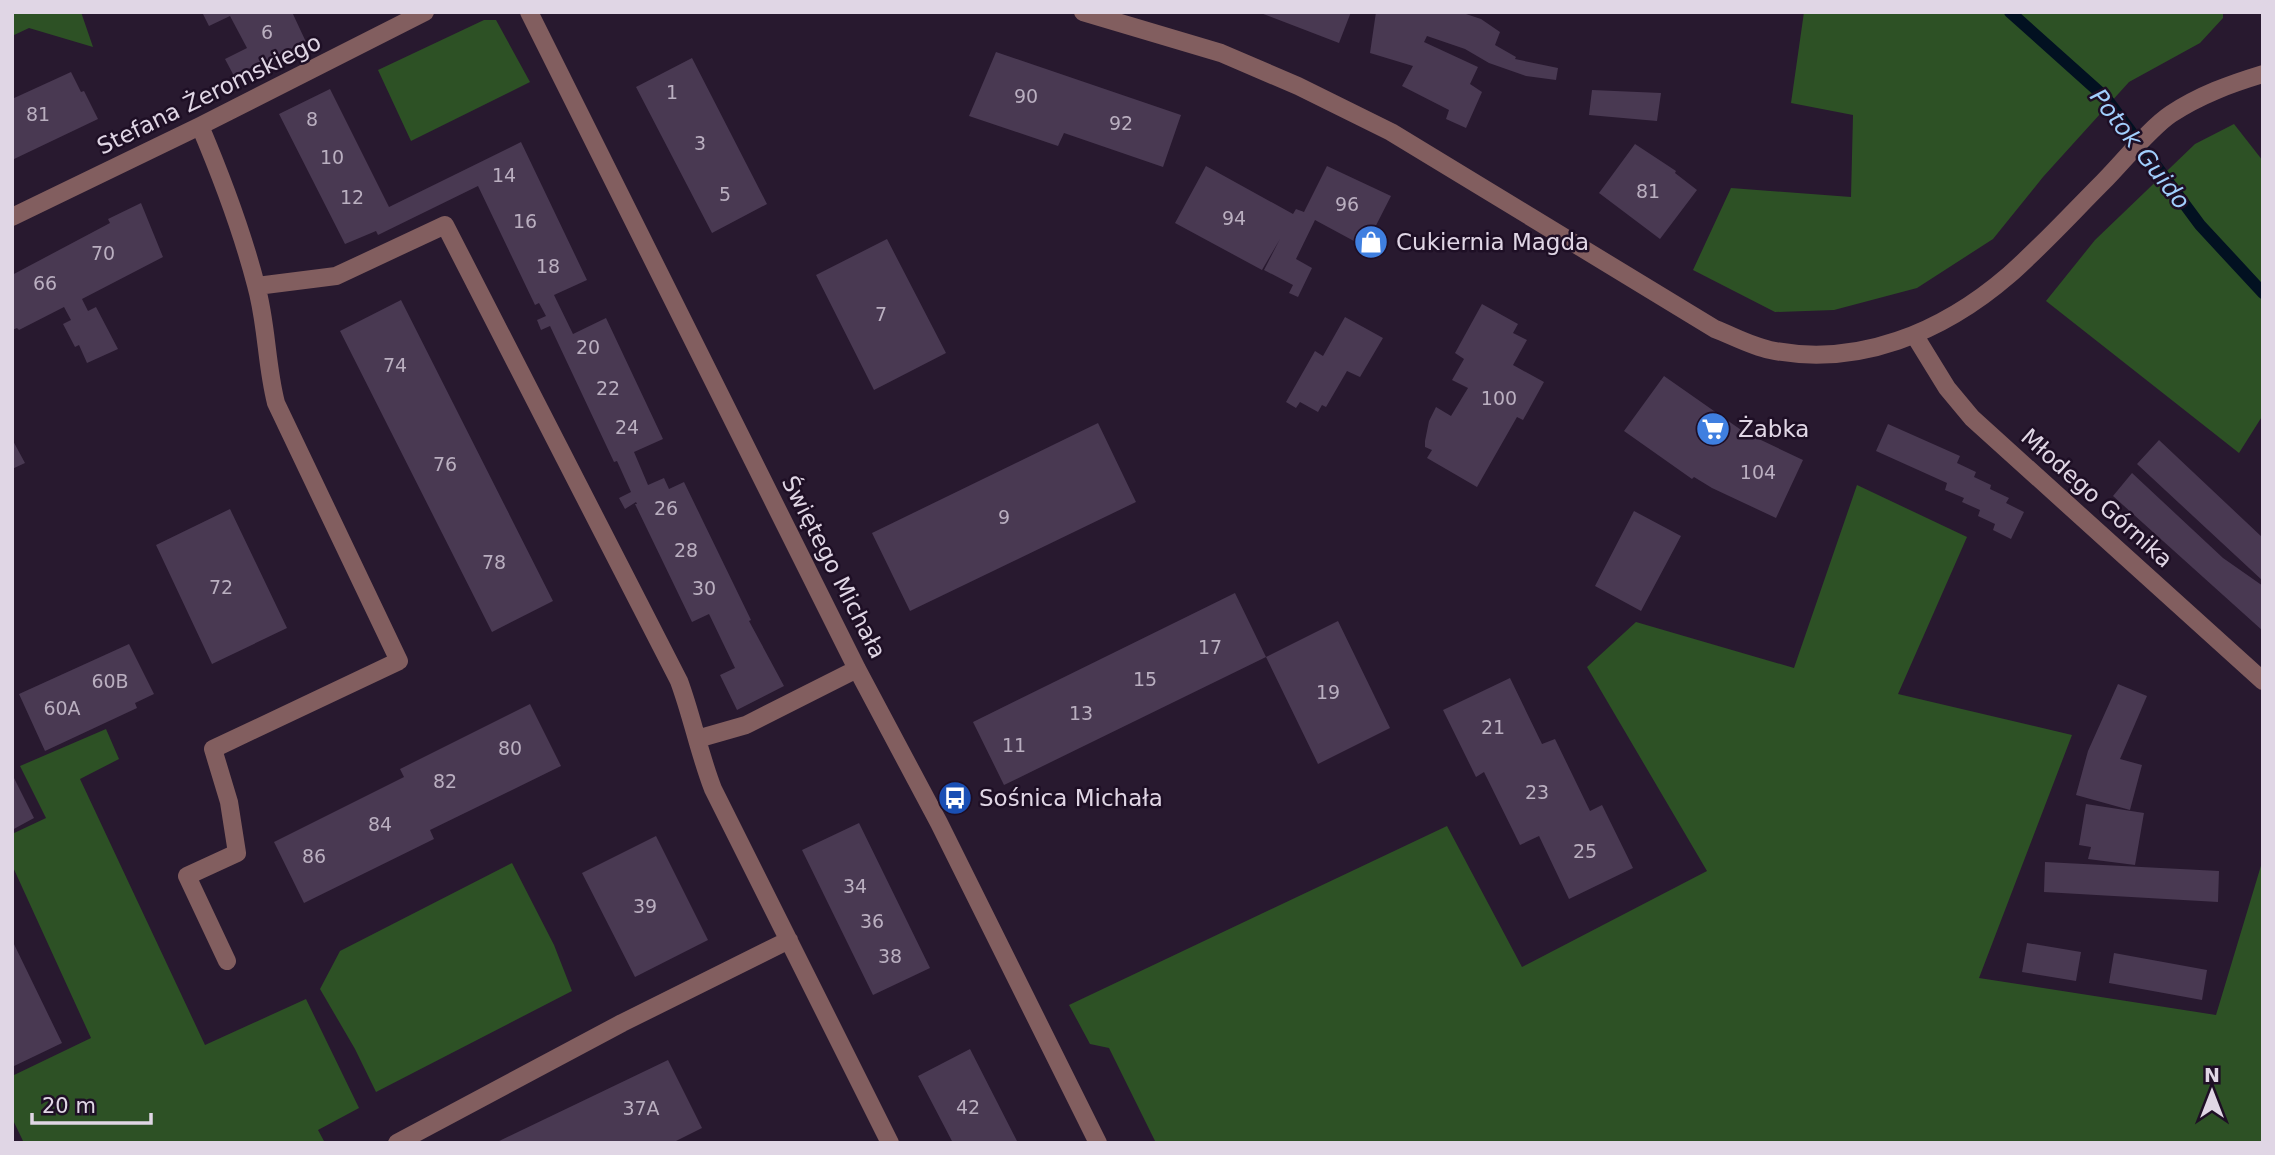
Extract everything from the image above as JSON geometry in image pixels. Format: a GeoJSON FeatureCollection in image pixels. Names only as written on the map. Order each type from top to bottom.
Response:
{"type":"FeatureCollection","features":[{"type":"Feature","properties":{"kind":"street","name":"Stefana Żeromskiego"},"geometry":{"type":"LineString","coordinates":[[12,217],[200,127],[425,12]]}},
{"type":"Feature","properties":{"kind":"street","name":"Świętego Michała"},"geometry":{"type":"LineString","coordinates":[[529,12],[857,669],[939,823],[1098,1143]]}},
{"type":"Feature","properties":{"kind":"street"},"geometry":{"type":"LineString","coordinates":[[1083,12],[1221,53],[1298,86],[1391,132],[1715,329],[1769,349],[1839,355],[1880,348],[1915,336],[1958,313],[2008,276],[2169,116],[2215,89],[2263,74]]}},
{"type":"Feature","properties":{"kind":"street"},"geometry":{"type":"LineString","coordinates":[[200,127],[220,173],[257,286],[276,403],[399,661],[213,749],[229,802],[237,853],[187,876],[227,961]]}},
{"type":"Feature","properties":{"kind":"street"},"geometry":{"type":"LineString","coordinates":[[257,286],[336,276],[444,225],[679,681],[691,713],[703,765],[713,789],[890,1143]]}},
{"type":"Feature","properties":{"kind":"street","name":"Młodego Górnika"},"geometry":{"type":"LineString","coordinates":[[1915,336],[1947,388],[1972,418],[2263,681]]}},
{"type":"Feature","properties":{"kind":"street"},"geometry":{"type":"LineString","coordinates":[[697,739],[746,725],[857,669]]}},
{"type":"Feature","properties":{"kind":"street"},"geometry":{"type":"LineString","coordinates":[[397,1143],[622,1023],[789,940]]}},
{"type":"Feature","properties":{"kind":"green space"},"geometry":{"type":"Polygon","coordinates":[[[12,12],[81,12],[93,47],[29,28],[12,36],[12,12]]]}},
{"type":"Feature","properties":{"kind":"green space"},"geometry":{"type":"Polygon","coordinates":[[[1804,12],[2223,12],[2223,18],[2200,43],[2129,82],[2043,177],[1993,239],[1917,288],[1834,310],[1775,312],[1693,270],[1731,188],[1851,197],[1853,115],[1791,103],[1804,12]]]}},
{"type":"Feature","properties":{"kind":"green space"},"geometry":{"type":"Polygon","coordinates":[[[484,20],[496,20],[530,82],[411,141],[378,70],[484,20]]]}},
{"type":"Feature","properties":{"kind":"green space"},"geometry":{"type":"Polygon","coordinates":[[[2234,124],[2263,161],[2263,415],[2239,453],[2046,301],[2095,240],[2195,144],[2234,124]]]}},
{"type":"Feature","properties":{"kind":"green space"},"geometry":{"type":"Polygon","coordinates":[[[1857,485],[1967,537],[1898,694],[2072,735],[1979,978],[2216,1015],[2263,859],[2263,1143],[1156,1143],[1109,1048],[1090,1044],[1069,1005],[1447,826],[1522,967],[1707,871],[1587,667],[1636,622],[1794,668],[1857,485]]]}},
{"type":"Feature","properties":{"kind":"green space"},"geometry":{"type":"Polygon","coordinates":[[[106,729],[119,759],[80,779],[205,1045],[306,999],[359,1108],[318,1130],[325,1143],[24,1143],[12,1118],[12,1076],[91,1038],[12,865],[12,834],[46,818],[20,766],[106,729]]]}},
{"type":"Feature","properties":{"kind":"green space"},"geometry":{"type":"Polygon","coordinates":[[[512,863],[554,945],[572,991],[376,1092],[320,989],[340,951],[512,863]]]}},
{"type":"Feature","properties":{"kind":"building"},"geometry":{"type":"Polygon","coordinates":[[[202,12],[292,12],[306,42],[234,76],[225,59],[247,48],[230,16],[209,26],[202,12]]]}},
{"type":"Feature","properties":{"kind":"building"},"geometry":{"type":"Polygon","coordinates":[[[1258,12],[1351,12],[1339,43],[1258,12]]]}},
{"type":"Feature","properties":{"kind":"building"},"geometry":{"type":"Polygon","coordinates":[[[1376,12],[1460,12],[1481,19],[1500,32],[1495,45],[1516,57],[1515,59],[1558,68],[1556,80],[1526,76],[1489,63],[1465,49],[1427,36],[1424,42],[1478,67],[1470,84],[1482,92],[1466,128],[1446,119],[1449,110],[1402,86],[1413,66],[1370,53],[1376,12]]]}},
{"type":"Feature","properties":{"kind":"building"},"geometry":{"type":"Polygon","coordinates":[[[996,52],[1181,115],[1163,167],[1064,133],[1058,146],[969,116],[996,52]]]}},
{"type":"Feature","properties":{"kind":"building"},"geometry":{"type":"Polygon","coordinates":[[[692,58],[767,204],[712,233],[636,87],[692,58]]]}},
{"type":"Feature","properties":{"kind":"building"},"geometry":{"type":"Polygon","coordinates":[[[71,72],[98,119],[12,160],[12,99],[71,72]]]}},
{"type":"Feature","properties":{"kind":"building"},"geometry":{"type":"Polygon","coordinates":[[[330,89],[389,207],[521,142],[587,280],[554,295],[573,334],[606,318],[663,439],[634,452],[648,485],[664,478],[669,489],[684,482],[751,620],[749,621],[784,686],[737,710],[720,675],[735,668],[709,614],[692,622],[636,502],[625,509],[619,498],[631,492],[617,461],[614,462],[550,326],[541,330],[537,320],[546,316],[539,303],[535,305],[478,186],[378,235],[376,231],[345,244],[279,114],[330,89]]]}},
{"type":"Feature","properties":{"kind":"building"},"geometry":{"type":"Polygon","coordinates":[[[1592,90],[1661,93],[1657,121],[1589,115],[1592,90]]]}},
{"type":"Feature","properties":{"kind":"building"},"geometry":{"type":"Polygon","coordinates":[[[1635,144],[1676,171],[1675,173],[1697,190],[1660,239],[1599,193],[1635,144]]]}},
{"type":"Feature","properties":{"kind":"building"},"geometry":{"type":"Polygon","coordinates":[[[1206,166],[1293,214],[1296,209],[1304,212],[1327,166],[1391,196],[1365,247],[1315,220],[1296,259],[1312,268],[1298,297],[1289,293],[1293,285],[1264,270],[1280,239],[1262,270],[1175,223],[1206,166]]]}},
{"type":"Feature","properties":{"kind":"building"},"geometry":{"type":"Polygon","coordinates":[[[141,203],[163,257],[82,299],[88,311],[96,307],[118,349],[87,363],[79,345],[75,347],[63,324],[71,320],[64,307],[19,330],[12,330],[12,275],[110,223],[108,219],[141,203]]]}},
{"type":"Feature","properties":{"kind":"building"},"geometry":{"type":"Polygon","coordinates":[[[887,239],[946,353],[874,390],[816,275],[887,239]]]}},
{"type":"Feature","properties":{"kind":"building"},"geometry":{"type":"Polygon","coordinates":[[[401,300],[553,601],[492,632],[340,331],[401,300]]]}},
{"type":"Feature","properties":{"kind":"building"},"geometry":{"type":"Polygon","coordinates":[[[1482,304],[1518,324],[1513,333],[1527,340],[1513,365],[1544,382],[1523,420],[1517,417],[1477,487],[1427,458],[1432,450],[1425,447],[1425,441],[1429,421],[1436,407],[1451,416],[1468,388],[1452,380],[1464,359],[1455,353],[1482,304]]]}},
{"type":"Feature","properties":{"kind":"building"},"geometry":{"type":"Polygon","coordinates":[[[1345,317],[1383,338],[1360,377],[1347,371],[1326,407],[1322,405],[1318,412],[1300,402],[1296,408],[1286,402],[1315,351],[1323,356],[1345,317]]]}},
{"type":"Feature","properties":{"kind":"building"},"geometry":{"type":"Polygon","coordinates":[[[1664,376],[1744,432],[1803,460],[1776,518],[1694,477],[1692,479],[1624,431],[1664,376]]]}},
{"type":"Feature","properties":{"kind":"building"},"geometry":{"type":"Polygon","coordinates":[[[1098,423],[1136,502],[910,611],[872,533],[1098,423]]]}},
{"type":"Feature","properties":{"kind":"building"},"geometry":{"type":"Polygon","coordinates":[[[1888,424],[1960,456],[1957,463],[1976,472],[1974,477],[1991,485],[1990,489],[2009,498],[2006,503],[2024,512],[2011,539],[1993,530],[1995,524],[1978,516],[1980,510],[1962,502],[1964,498],[1945,490],[1947,483],[1876,451],[1888,424]]]}},
{"type":"Feature","properties":{"kind":"building"},"geometry":{"type":"Polygon","coordinates":[[[12,439],[25,463],[12,469],[12,439]]]}},
{"type":"Feature","properties":{"kind":"building"},"geometry":{"type":"Polygon","coordinates":[[[2159,440],[2263,538],[2263,581],[2137,464],[2159,440]]]}},
{"type":"Feature","properties":{"kind":"building"},"geometry":{"type":"Polygon","coordinates":[[[2132,473],[2223,558],[2263,586],[2263,631],[2113,496],[2132,473]]]}},
{"type":"Feature","properties":{"kind":"building"},"geometry":{"type":"Polygon","coordinates":[[[230,509],[287,628],[212,664],[156,545],[230,509]]]}},
{"type":"Feature","properties":{"kind":"building"},"geometry":{"type":"Polygon","coordinates":[[[1634,511],[1681,536],[1641,611],[1595,586],[1634,511]]]}},
{"type":"Feature","properties":{"kind":"building"},"geometry":{"type":"Polygon","coordinates":[[[1235,593],[1266,657],[1004,785],[973,722],[1235,593]]]}},
{"type":"Feature","properties":{"kind":"building"},"geometry":{"type":"Polygon","coordinates":[[[1338,621],[1390,728],[1318,764],[1266,657],[1338,621]]]}},
{"type":"Feature","properties":{"kind":"building"},"geometry":{"type":"Polygon","coordinates":[[[129,644],[154,694],[135,703],[137,708],[45,751],[19,694],[129,644]]]}},
{"type":"Feature","properties":{"kind":"building"},"geometry":{"type":"Polygon","coordinates":[[[1510,678],[1542,744],[1555,739],[1590,811],[1602,805],[1633,868],[1569,899],[1539,836],[1520,845],[1484,772],[1476,777],[1443,710],[1510,678]]]}},
{"type":"Feature","properties":{"kind":"building"},"geometry":{"type":"Polygon","coordinates":[[[2118,684],[2147,696],[2120,759],[2142,765],[2130,810],[2076,795],[2088,751],[2118,684]]]}},
{"type":"Feature","properties":{"kind":"building"},"geometry":{"type":"Polygon","coordinates":[[[530,704],[561,766],[430,830],[434,839],[304,903],[274,842],[404,777],[400,769],[530,704]]]}},
{"type":"Feature","properties":{"kind":"building"},"geometry":{"type":"Polygon","coordinates":[[[12,774],[34,818],[12,830],[12,774]]]}},
{"type":"Feature","properties":{"kind":"building"},"geometry":{"type":"Polygon","coordinates":[[[2086,804],[2144,813],[2135,865],[2088,859],[2091,847],[2079,845],[2086,804]]]}},
{"type":"Feature","properties":{"kind":"building"},"geometry":{"type":"Polygon","coordinates":[[[859,823],[930,968],[873,995],[802,850],[859,823]]]}},
{"type":"Feature","properties":{"kind":"building"},"geometry":{"type":"Polygon","coordinates":[[[656,836],[708,940],[635,977],[582,873],[656,836]]]}},
{"type":"Feature","properties":{"kind":"building"},"geometry":{"type":"Polygon","coordinates":[[[2045,862],[2219,871],[2218,902],[2044,892],[2045,862]]]}},
{"type":"Feature","properties":{"kind":"building"},"geometry":{"type":"Polygon","coordinates":[[[12,940],[62,1043],[12,1067],[12,940]]]}},
{"type":"Feature","properties":{"kind":"building"},"geometry":{"type":"Polygon","coordinates":[[[2027,943],[2081,952],[2076,981],[2022,972],[2027,943]]]}},
{"type":"Feature","properties":{"kind":"building"},"geometry":{"type":"Polygon","coordinates":[[[2114,953],[2207,970],[2202,1000],[2109,983],[2114,953]]]}},
{"type":"Feature","properties":{"kind":"building"},"geometry":{"type":"Polygon","coordinates":[[[970,1049],[1018,1143],[953,1143],[918,1076],[970,1049]]]}},
{"type":"Feature","properties":{"kind":"building"},"geometry":{"type":"Polygon","coordinates":[[[668,1060],[702,1128],[672,1143],[495,1143],[668,1060]]]}},
{"type":"Feature","properties":{"kind":"waterway","name":"Potok Guido"},"geometry":{"type":"LineString","coordinates":[[2010,12],[2106,98],[2200,225],[2263,293]]}},
{"type":"Feature","properties":{"kind":"place","name":"Cukiernia Magda"},"geometry":{"type":"Point","coordinates":[1371,242]}},
{"type":"Feature","properties":{"kind":"place","name":"Żabka"},"geometry":{"type":"Point","coordinates":[1713,429]}},
{"type":"Feature","properties":{"kind":"place","name":"Sośnica Michała"},"geometry":{"type":"Point","coordinates":[955,798]}}]}
